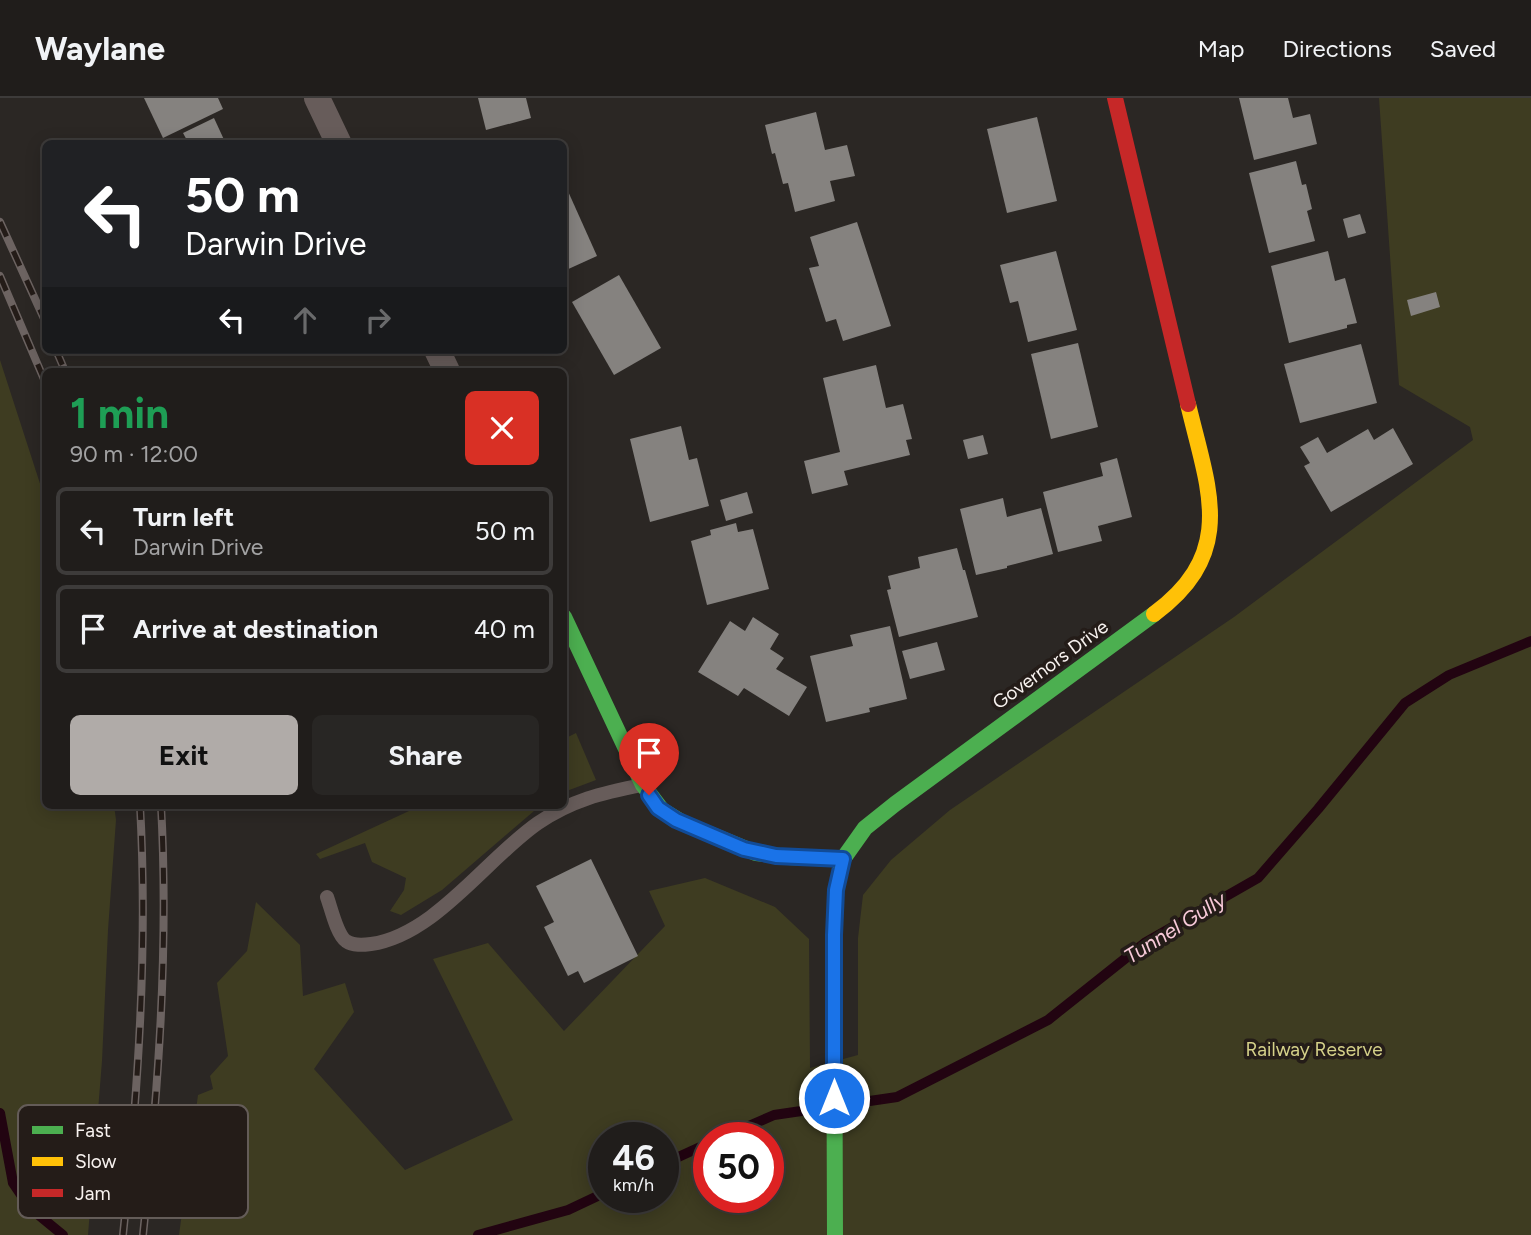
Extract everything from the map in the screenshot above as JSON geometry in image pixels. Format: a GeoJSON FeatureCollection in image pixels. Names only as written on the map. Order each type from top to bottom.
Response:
{"type":"FeatureCollection","features":[{"type":"Feature","properties":{"kind":"main road","name":"Governors Drive"},"geometry":{"type":"LineString","coordinates":[[835,1235],[834,935],[836,890],[843,859],[860,834],[880,816],[1164,606],[1182,590],[1194,572],[1204,554],[1210,533],[1210,503],[1115,98]]}},
{"type":"Feature","properties":{"kind":"main road"},"geometry":{"type":"LineString","coordinates":[[567,623],[643,785],[658,808],[676,820],[744,849],[776,856],[843,859]]}},
{"type":"Feature","properties":{"kind":"street"},"geometry":{"type":"LineString","coordinates":[[317,98],[337,140]]}},
{"type":"Feature","properties":{"kind":"lane"},"geometry":{"type":"LineString","coordinates":[[567,806],[586,798],[643,785]]}},
{"type":"Feature","properties":{"kind":"lane"},"geometry":{"type":"LineString","coordinates":[[327,897],[341,936],[346,942],[357,945],[384,942],[426,920],[521,836],[561,809]]}},
{"type":"Feature","properties":{"kind":"green space","name":"Railway Reserve"},"geometry":{"type":"Polygon","coordinates":[[[1379,98],[1531,98],[1531,1235],[179,1235],[181,1218],[248,1218],[248,1105],[197,1105],[198,1095],[213,1089],[210,1076],[228,1056],[217,983],[247,951],[256,902],[300,945],[303,996],[345,983],[354,1012],[314,1069],[405,1170],[513,1120],[433,959],[488,943],[564,1031],[665,926],[649,891],[705,878],[775,907],[809,939],[810,1068],[858,1055],[858,938],[863,895],[891,860],[950,810],[1234,617],[1473,440],[1470,427],[1399,385],[1379,98]]]}},
{"type":"Feature","properties":{"kind":"green space"},"geometry":{"type":"Polygon","coordinates":[[[0,360],[42,490],[42,809],[115,809],[116,820],[98,1105],[18,1105],[18,1218],[89,1218],[88,1235],[0,1235],[0,360]]]}},
{"type":"Feature","properties":{"kind":"green space"},"geometry":{"type":"Polygon","coordinates":[[[576,733],[596,780],[567,791],[567,738],[576,733]]]}},
{"type":"Feature","properties":{"kind":"green space"},"geometry":{"type":"Polygon","coordinates":[[[413,809],[536,809],[442,890],[401,915],[390,911],[404,890],[406,878],[372,862],[365,843],[320,859],[316,854],[413,809]]]}},
{"type":"Feature","properties":{"kind":"building"},"geometry":{"type":"Polygon","coordinates":[[[144,98],[218,98],[223,109],[163,138],[144,98]]]}},
{"type":"Feature","properties":{"kind":"building"},"geometry":{"type":"Polygon","coordinates":[[[478,98],[526,98],[531,118],[486,130],[478,98]]]}},
{"type":"Feature","properties":{"kind":"building"},"geometry":{"type":"Polygon","coordinates":[[[1239,98],[1288,98],[1293,118],[1310,114],[1317,144],[1254,160],[1239,98]]]}},
{"type":"Feature","properties":{"kind":"building"},"geometry":{"type":"Polygon","coordinates":[[[816,112],[825,150],[847,145],[855,176],[830,181],[835,201],[795,212],[788,183],[783,184],[775,153],[772,154],[765,125],[816,112]]]}},
{"type":"Feature","properties":{"kind":"building"},"geometry":{"type":"Polygon","coordinates":[[[1037,117],[1057,201],[1007,213],[987,129],[1037,117]]]}},
{"type":"Feature","properties":{"kind":"building"},"geometry":{"type":"Polygon","coordinates":[[[214,118],[224,140],[187,140],[183,133],[214,118]]]}},
{"type":"Feature","properties":{"kind":"building"},"geometry":{"type":"Polygon","coordinates":[[[1296,161],[1302,185],[1306,184],[1312,209],[1307,211],[1315,241],[1269,253],[1249,173],[1296,161]]]}},
{"type":"Feature","properties":{"kind":"building"},"geometry":{"type":"Polygon","coordinates":[[[567,189],[597,256],[567,270],[567,189]]]}},
{"type":"Feature","properties":{"kind":"building"},"geometry":{"type":"Polygon","coordinates":[[[1360,214],[1366,233],[1348,238],[1343,219],[1360,214]]]}},
{"type":"Feature","properties":{"kind":"building"},"geometry":{"type":"Polygon","coordinates":[[[857,222],[891,326],[843,341],[836,319],[826,322],[809,268],[819,266],[810,237],[857,222]]]}},
{"type":"Feature","properties":{"kind":"building"},"geometry":{"type":"Polygon","coordinates":[[[1056,251],[1077,330],[1028,342],[1018,301],[1010,303],[1000,265],[1056,251]]]}},
{"type":"Feature","properties":{"kind":"building"},"geometry":{"type":"Polygon","coordinates":[[[1328,251],[1335,281],[1345,278],[1357,323],[1289,343],[1271,266],[1328,251]]]}},
{"type":"Feature","properties":{"kind":"building"},"geometry":{"type":"Polygon","coordinates":[[[619,275],[661,348],[614,375],[572,302],[619,275]]]}},
{"type":"Feature","properties":{"kind":"building"},"geometry":{"type":"Polygon","coordinates":[[[1436,292],[1440,307],[1411,316],[1407,300],[1436,292]]]}},
{"type":"Feature","properties":{"kind":"building"},"geometry":{"type":"Polygon","coordinates":[[[1078,343],[1098,427],[1051,439],[1031,354],[1078,343]]]}},
{"type":"Feature","properties":{"kind":"building"},"geometry":{"type":"Polygon","coordinates":[[[1361,344],[1377,403],[1300,423],[1284,364],[1361,344]]]}},
{"type":"Feature","properties":{"kind":"building"},"geometry":{"type":"Polygon","coordinates":[[[876,365],[886,408],[903,404],[912,439],[906,440],[910,455],[844,471],[848,485],[812,494],[804,461],[840,452],[823,378],[876,365]]]}},
{"type":"Feature","properties":{"kind":"building"},"geometry":{"type":"Polygon","coordinates":[[[681,426],[689,460],[697,458],[709,506],[650,522],[630,439],[681,426]]]}},
{"type":"Feature","properties":{"kind":"building"},"geometry":{"type":"Polygon","coordinates":[[[1393,428],[1413,464],[1331,512],[1304,466],[1310,463],[1300,447],[1318,437],[1327,453],[1368,429],[1374,440],[1393,428]]]}},
{"type":"Feature","properties":{"kind":"building"},"geometry":{"type":"Polygon","coordinates":[[[983,435],[988,454],[968,459],[963,440],[983,435]]]}},
{"type":"Feature","properties":{"kind":"building"},"geometry":{"type":"Polygon","coordinates":[[[1117,458],[1132,517],[1098,526],[1102,541],[1058,552],[1043,492],[1103,476],[1100,463],[1117,458]]]}},
{"type":"Feature","properties":{"kind":"building"},"geometry":{"type":"Polygon","coordinates":[[[747,492],[753,513],[726,521],[720,500],[747,492]]]}},
{"type":"Feature","properties":{"kind":"building"},"geometry":{"type":"Polygon","coordinates":[[[1003,498],[1007,517],[1041,508],[1053,554],[976,575],[960,509],[1003,498]]]}},
{"type":"Feature","properties":{"kind":"building"},"geometry":{"type":"Polygon","coordinates":[[[736,523],[738,532],[753,529],[769,589],[707,605],[691,541],[711,535],[710,530],[736,523]]]}},
{"type":"Feature","properties":{"kind":"building"},"geometry":{"type":"Polygon","coordinates":[[[957,548],[978,617],[899,637],[887,590],[891,589],[888,576],[920,568],[918,557],[957,548]]]}},
{"type":"Feature","properties":{"kind":"building"},"geometry":{"type":"Polygon","coordinates":[[[753,617],[779,634],[770,649],[784,658],[776,669],[807,687],[789,716],[744,688],[738,696],[698,672],[730,621],[745,631],[753,617]]]}},
{"type":"Feature","properties":{"kind":"building"},"geometry":{"type":"Polygon","coordinates":[[[890,626],[907,699],[869,708],[870,712],[826,722],[810,656],[853,646],[850,635],[890,626]]]}},
{"type":"Feature","properties":{"kind":"building"},"geometry":{"type":"Polygon","coordinates":[[[937,642],[945,670],[910,679],[902,651],[937,642]]]}},
{"type":"Feature","properties":{"kind":"building"},"geometry":{"type":"Polygon","coordinates":[[[591,859],[638,956],[584,983],[578,971],[568,976],[544,927],[554,922],[536,886],[591,859]]]}},
{"type":"Feature","properties":{"kind":"waterway","name":"Tunnel Gully"},"geometry":{"type":"LineString","coordinates":[[758,1122],[774,1115],[897,1097],[1048,1020],[1146,942],[1258,878],[1405,703],[1449,675],[1531,641]]}},
{"type":"Feature","properties":{"kind":"waterway","name":"Tunnel Gully"},"geometry":{"type":"LineString","coordinates":[[0,1113],[13,1183],[18,1190]]}},
{"type":"Feature","properties":{"kind":"waterway","name":"Tunnel Gully"},"geometry":{"type":"LineString","coordinates":[[679,1157],[693,1150]]}},
{"type":"Feature","properties":{"kind":"waterway","name":"Tunnel Gully"},"geometry":{"type":"LineString","coordinates":[[478,1235],[568,1210],[588,1201]]}},
{"type":"Feature","properties":{"kind":"waterway","name":"Tunnel Gully"},"geometry":{"type":"LineString","coordinates":[[42,1218],[63,1235]]}},
{"type":"Feature","properties":{"kind":"railway"},"geometry":{"type":"LineString","coordinates":[[0,222],[42,314]]}},
{"type":"Feature","properties":{"kind":"railway"},"geometry":{"type":"LineString","coordinates":[[0,276],[42,375]]}},
{"type":"Feature","properties":{"kind":"railway"},"geometry":{"type":"LineString","coordinates":[[58,354],[64,368]]}},
{"type":"Feature","properties":{"kind":"railway"},"geometry":{"type":"LineString","coordinates":[[134,1105],[142,967],[140,809]]}},
{"type":"Feature","properties":{"kind":"railway"},"geometry":{"type":"LineString","coordinates":[[155,1105],[163,967],[161,809]]}},
{"type":"Feature","properties":{"kind":"railway"},"geometry":{"type":"LineString","coordinates":[[123,1235],[125,1218]]}},
{"type":"Feature","properties":{"kind":"railway"},"geometry":{"type":"LineString","coordinates":[[143,1235],[145,1218]]}},
{"type":"Feature","properties":{"kind":"traffic: fast"},"geometry":{"type":"LineString","coordinates":[[835,1235],[834,935],[836,890],[843,859],[865,828],[895,804],[1154,614]]}},
{"type":"Feature","properties":{"kind":"traffic: fast"},"geometry":{"type":"LineString","coordinates":[[567,623],[643,785],[662,810],[685,824],[756,853],[843,859]]}},
{"type":"Feature","properties":{"kind":"traffic: slow"},"geometry":{"type":"LineString","coordinates":[[1154,614],[1180,591],[1198,567],[1207,543],[1210,518],[1208,491],[1188,404]]}},
{"type":"Feature","properties":{"kind":"traffic: jam"},"geometry":{"type":"LineString","coordinates":[[1115,98],[1188,404]]}},
{"type":"Feature","properties":{"kind":"route"},"geometry":{"type":"LineString","coordinates":[[649,795],[658,808],[676,820],[744,849],[776,856],[843,859],[836,890],[834,935],[834,1098]]}}]}
